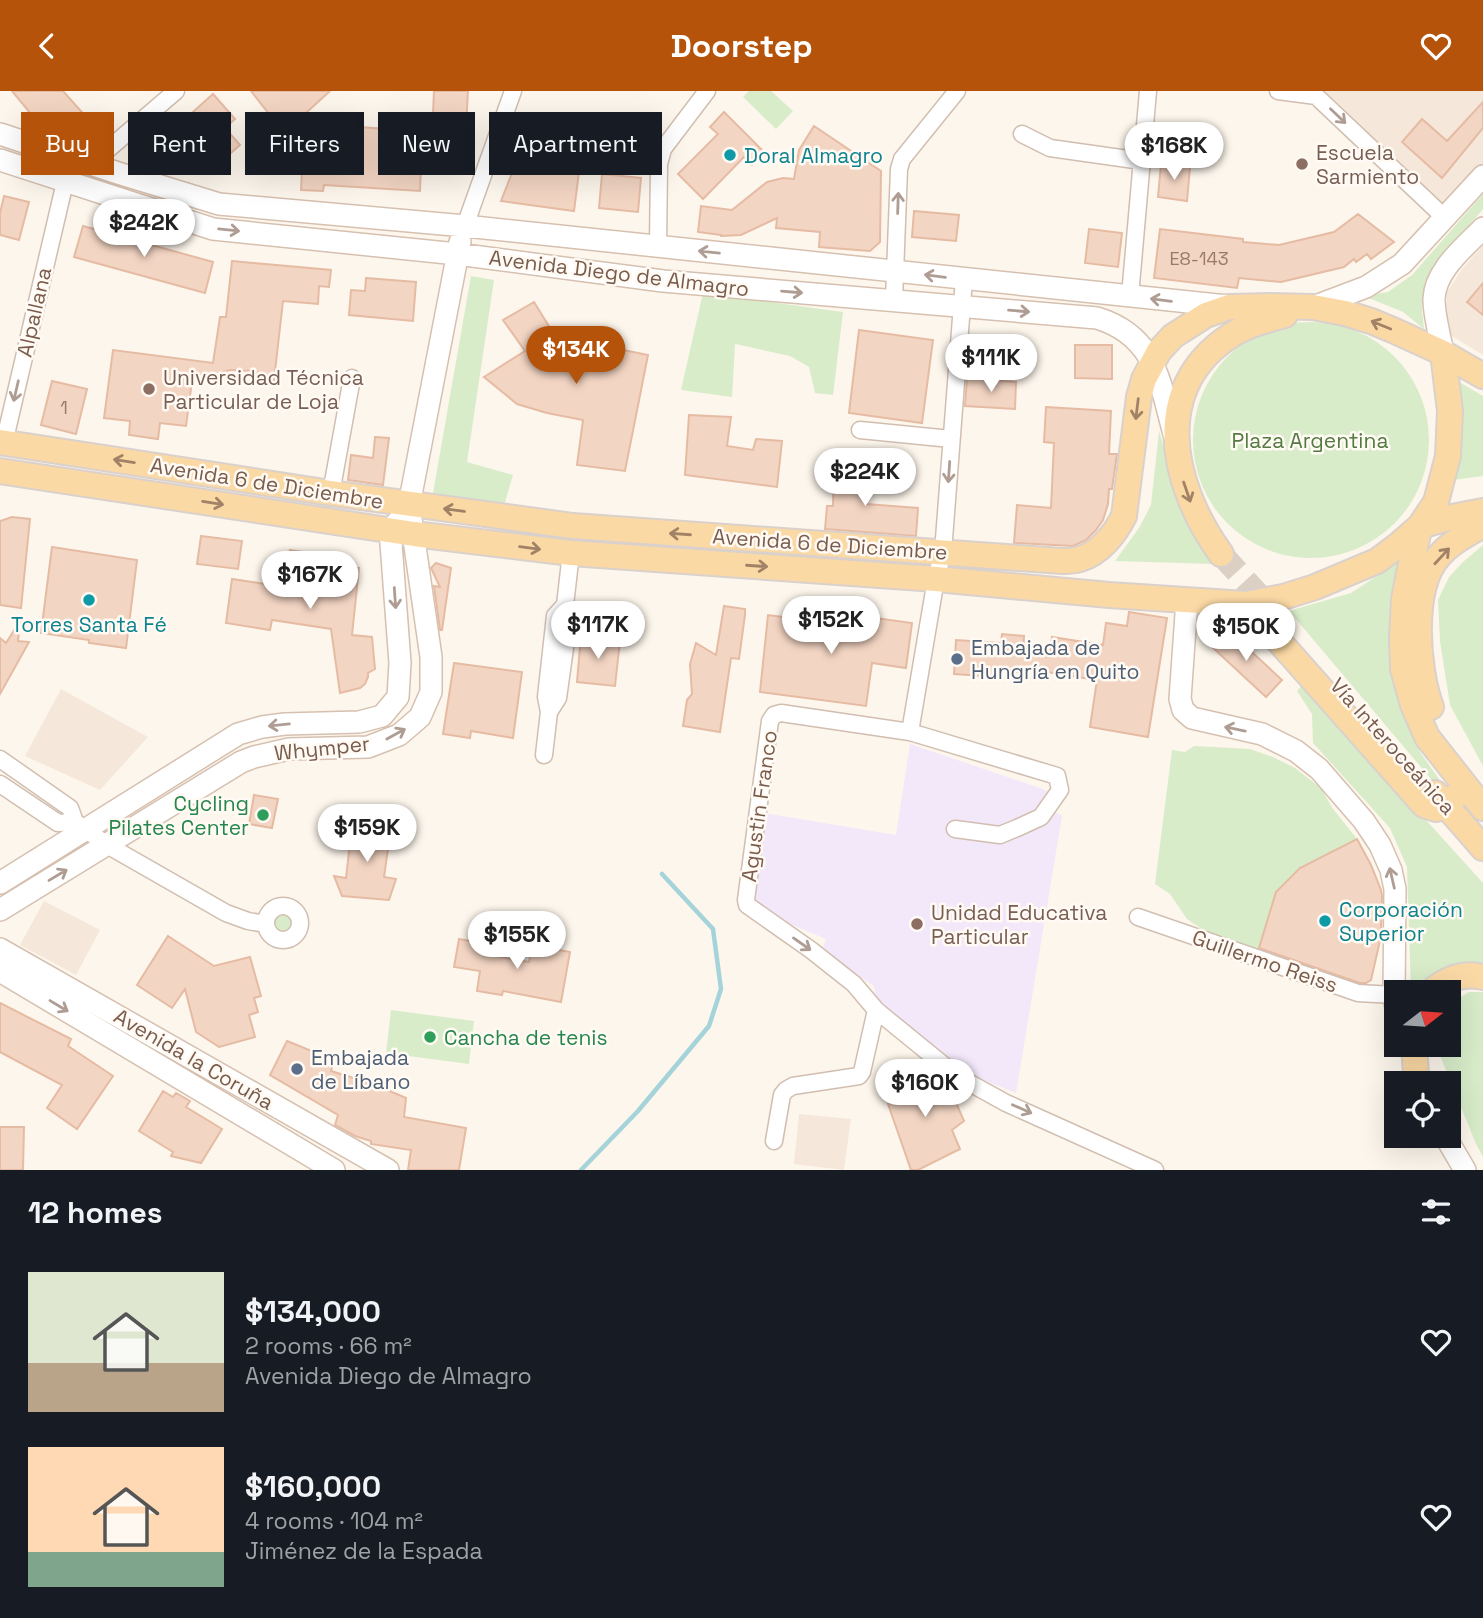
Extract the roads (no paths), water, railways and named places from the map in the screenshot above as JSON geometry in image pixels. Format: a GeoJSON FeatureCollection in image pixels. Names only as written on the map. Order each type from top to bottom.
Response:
{"type":"FeatureCollection","features":[{"type":"Feature","properties":{"kind":"main road","name":"Avenida Diego de Almagro"},"geometry":{"type":"LineString","coordinates":[[0,134],[21,141]]}},
{"type":"Feature","properties":{"kind":"main road","name":"Avenida Diego de Almagro"},"geometry":{"type":"LineString","coordinates":[[0,160],[213,229],[457,254],[663,281],[1097,318],[1114,323],[1144,349],[1153,363],[1175,439]]}},
{"type":"Feature","properties":{"kind":"main road","name":"Avenida Diego de Almagro"},"geometry":{"type":"LineString","coordinates":[[114,171],[219,204],[465,226],[1229,307]]}},
{"type":"Feature","properties":{"kind":"main road"},"geometry":{"type":"LineString","coordinates":[[1221,554],[1200,523],[1188,496],[1178,461],[1175,439],[1178,412],[1193,375],[1227,338],[1242,329],[1313,307],[1366,287],[1385,276],[1402,264],[1483,176]]}},
{"type":"Feature","properties":{"kind":"main road"},"geometry":{"type":"LineString","coordinates":[[402,532],[399,521],[410,505],[457,254],[465,226]]}},
{"type":"Feature","properties":{"kind":"main road"},"geometry":{"type":"LineString","coordinates":[[1443,353],[1434,298],[1437,284],[1444,270],[1483,228]]}},
{"type":"Feature","properties":{"kind":"main road","name":"Avenida 6 de Diciembre"},"geometry":{"type":"LineString","coordinates":[[2,442],[410,505],[573,526],[1062,561],[1081,559],[1108,540],[1118,527],[1124,516],[1139,397],[1144,379],[1159,351],[1173,336],[1206,315],[1229,307],[1270,306],[1313,307],[1345,313],[1371,321],[1443,353],[1483,376]]}},
{"type":"Feature","properties":{"kind":"main road","name":"Vía Interoceánica"},"geometry":{"type":"LineString","coordinates":[[1443,353],[1450,403],[1448,456],[1436,502],[1420,526],[1405,599],[1402,638],[1404,670],[1413,705],[1427,737],[1475,793],[1483,808]]}},
{"type":"Feature","properties":{"kind":"main road","name":"Avenida 6 de Diciembre"},"geometry":{"type":"LineString","coordinates":[[0,471],[402,532],[571,553],[1246,604],[1296,594],[1357,570],[1377,561],[1420,526],[1483,511]]}},
{"type":"Feature","properties":{"kind":"main road"},"geometry":{"type":"LineString","coordinates":[[1246,604],[1424,805],[1436,809],[1475,793],[1438,725],[1425,692],[1419,651],[1420,610],[1426,579],[1439,555],[1461,537],[1483,525]]}},
{"type":"Feature","properties":{"kind":"main road","name":"Whymper"},"geometry":{"type":"LineString","coordinates":[[0,883],[80,826],[238,734],[285,724],[359,722],[382,716],[398,697],[402,532]]}},
{"type":"Feature","properties":{"kind":"main road","name":"Whymper"},"geometry":{"type":"LineString","coordinates":[[0,910],[241,762],[289,749],[368,747],[399,734],[420,717],[431,692],[431,657],[402,532]]}},
{"type":"Feature","properties":{"kind":"main road"},"geometry":{"type":"LineString","coordinates":[[1187,600],[1180,699],[1183,709],[1192,718],[1262,734],[1296,751],[1319,768],[1343,795],[1380,845],[1391,870],[1395,889],[1395,980]]}},
{"type":"Feature","properties":{"kind":"main road","name":"Vía Interoceánica"},"geometry":{"type":"LineString","coordinates":[[1274,612],[1482,844]]}},
{"type":"Feature","properties":{"kind":"main road","name":"Avenida la Coruña"},"geometry":{"type":"LineString","coordinates":[[0,949],[388,1170]]}},
{"type":"Feature","properties":{"kind":"main road","name":"Avenida la Coruña"},"geometry":{"type":"LineString","coordinates":[[0,971],[334,1170]]}},
{"type":"Feature","properties":{"kind":"main road"},"geometry":{"type":"LineString","coordinates":[[1450,980],[1460,976],[1483,977]]}},
{"type":"Feature","properties":{"kind":"main road"},"geometry":{"type":"LineString","coordinates":[[1452,1148],[1465,1170]]}},
{"type":"Feature","properties":{"kind":"street"},"geometry":{"type":"LineString","coordinates":[[114,145],[176,91]]}},
{"type":"Feature","properties":{"kind":"street"},"geometry":{"type":"LineString","coordinates":[[465,226],[513,91]]}},
{"type":"Feature","properties":{"kind":"street"},"geometry":{"type":"LineString","coordinates":[[658,247],[659,164],[664,144],[707,91]]}},
{"type":"Feature","properties":{"kind":"street"},"geometry":{"type":"LineString","coordinates":[[894,300],[899,169],[902,159],[957,91]]}},
{"type":"Feature","properties":{"kind":"street"},"geometry":{"type":"LineString","coordinates":[[1130,296],[1148,91]]}},
{"type":"Feature","properties":{"kind":"street"},"geometry":{"type":"LineString","coordinates":[[1278,91],[1318,93],[1445,218]]}},
{"type":"Feature","properties":{"kind":"street"},"geometry":{"type":"LineString","coordinates":[[1022,134],[1050,148],[1142,161]]}},
{"type":"Feature","properties":{"kind":"street","name":"Alpallana"},"geometry":{"type":"LineString","coordinates":[[2,442],[65,182]]}},
{"type":"Feature","properties":{"kind":"street"},"geometry":{"type":"LineString","coordinates":[[955,829],[1000,835],[1041,817],[1060,790],[1057,776],[910,732],[943,552],[964,279]]}},
{"type":"Feature","properties":{"kind":"street"},"geometry":{"type":"LineString","coordinates":[[331,493],[352,378]]}},
{"type":"Feature","properties":{"kind":"street"},"geometry":{"type":"LineString","coordinates":[[860,430],[951,439]]}},
{"type":"Feature","properties":{"kind":"street"},"geometry":{"type":"LineString","coordinates":[[544,755],[550,712],[558,698],[569,621],[565,605],[571,553]]}},
{"type":"Feature","properties":{"kind":"street","name":"Agustin Franco"},"geometry":{"type":"LineString","coordinates":[[876,1010],[854,984],[747,905],[746,900],[770,721],[774,715],[781,713],[910,732]]}},
{"type":"Feature","properties":{"kind":"street"},"geometry":{"type":"LineString","coordinates":[[0,759],[70,808],[80,826],[107,845],[226,913],[266,924]]}},
{"type":"Feature","properties":{"kind":"street"},"geometry":{"type":"LineString","coordinates":[[0,783],[58,823],[80,826]]}},
{"type":"Feature","properties":{"kind":"street","name":"Guillermo Reiss"},"geometry":{"type":"LineString","coordinates":[[1138,917],[1358,993],[1384,999]]}},
{"type":"Feature","properties":{"kind":"street"},"geometry":{"type":"LineString","coordinates":[[774,1141],[782,1095],[786,1090],[793,1086],[859,1076],[876,1010],[957,1076],[1006,1103],[1154,1170]]}},
{"type":"Feature","properties":{"kind":"waterway"},"geometry":{"type":"LineString","coordinates":[[581,1170],[638,1111],[709,1026],[721,989],[713,929],[662,874]]}},
{"type":"Feature","properties":{"kind":"tunnel"},"geometry":{"type":"LineString","coordinates":[[1221,554],[1274,612]]}},
{"type":"Feature","properties":{"kind":"place","name":"Doral Almagro"},"geometry":{"type":"Point","coordinates":[730,155]}},
{"type":"Feature","properties":{"kind":"place","name":"Escuela Sarmiento"},"geometry":{"type":"Point","coordinates":[1302,164]}},
{"type":"Feature","properties":{"kind":"place","name":"Universidad Técnica Particular de Loja"},"geometry":{"type":"Point","coordinates":[149,389]}},
{"type":"Feature","properties":{"kind":"place","name":"Torres Santa Fé"},"geometry":{"type":"Point","coordinates":[89,600]}},
{"type":"Feature","properties":{"kind":"place","name":"Embajada de Hungría en Quito"},"geometry":{"type":"Point","coordinates":[957,659]}},
{"type":"Feature","properties":{"kind":"place","name":"Cycling Pilates Center"},"geometry":{"type":"Point","coordinates":[263,815]}},
{"type":"Feature","properties":{"kind":"place","name":"Corporación Superior"},"geometry":{"type":"Point","coordinates":[1325,921]}},
{"type":"Feature","properties":{"kind":"place","name":"Unidad Educativa Particular"},"geometry":{"type":"Point","coordinates":[917,924]}},
{"type":"Feature","properties":{"kind":"place","name":"Cancha de tenis"},"geometry":{"type":"Point","coordinates":[430,1037]}},
{"type":"Feature","properties":{"kind":"place","name":"Embajada de Líbano"},"geometry":{"type":"Point","coordinates":[297,1069]}},
{"type":"Feature","properties":{"kind":"park label","name":"Plaza Argentina"},"geometry":{"type":"Point","coordinates":[1310,440]}}]}
